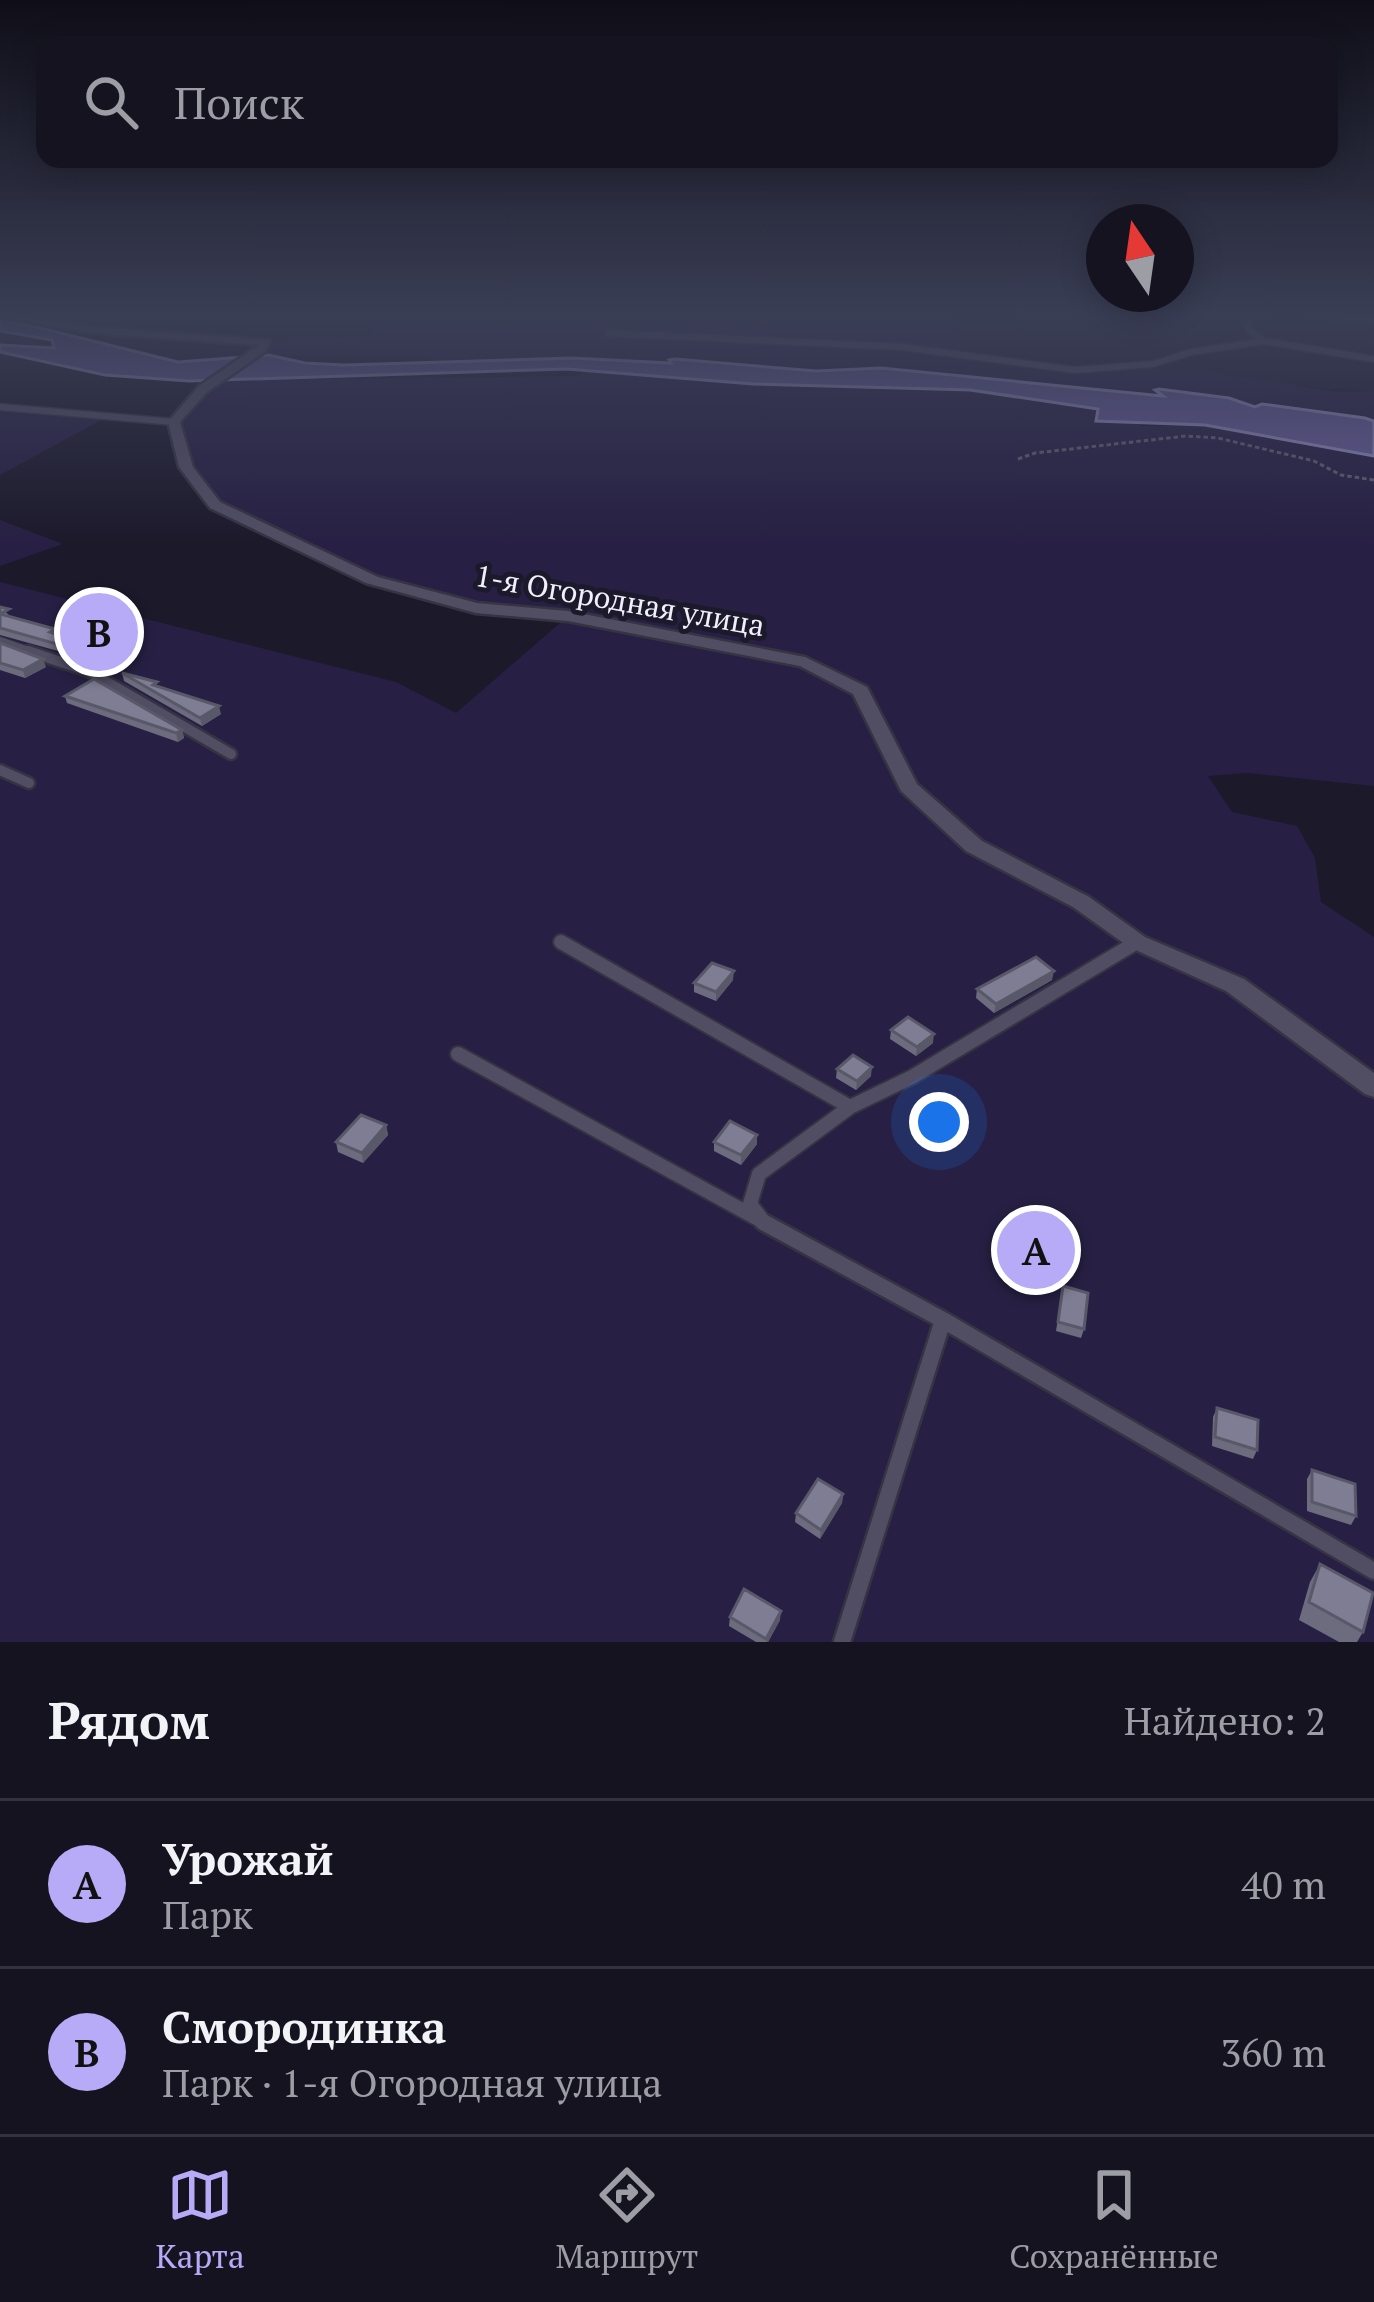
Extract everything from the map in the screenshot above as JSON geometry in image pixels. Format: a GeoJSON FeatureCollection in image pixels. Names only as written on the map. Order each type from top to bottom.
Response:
{"type":"FeatureCollection","features":[{"type":"Feature","properties":{"kind":"street"},"geometry":{"type":"LineString","coordinates":[[174,422],[201,391]]}},
{"type":"Feature","properties":{"kind":"street","name":"1-я Огородная улица"},"geometry":{"type":"LineString","coordinates":[[174,422],[186,467],[215,505],[372,580],[476,608],[568,616],[805,662],[861,691],[908,788],[974,846],[1081,902],[1137,941],[1235,985],[1374,1087]]}},
{"type":"Feature","properties":{"kind":"lane"},"geometry":{"type":"LineString","coordinates":[[0,407],[174,422]]}},
{"type":"Feature","properties":{"kind":"lane"},"geometry":{"type":"LineString","coordinates":[[0,641],[88,671],[231,754]]}},
{"type":"Feature","properties":{"kind":"lane"},"geometry":{"type":"LineString","coordinates":[[0,770],[29,783]]}},
{"type":"Feature","properties":{"kind":"lane"},"geometry":{"type":"LineString","coordinates":[[767,1226],[749,1204],[759,1174],[850,1107],[912,1077],[1137,941]]}},
{"type":"Feature","properties":{"kind":"lane"},"geometry":{"type":"LineString","coordinates":[[561,942],[850,1107]]}},
{"type":"Feature","properties":{"kind":"lane"},"geometry":{"type":"LineString","coordinates":[[458,1054],[943,1320],[1374,1571]]}},
{"type":"Feature","properties":{"kind":"lane"},"geometry":{"type":"LineString","coordinates":[[842,1642],[943,1320]]}},
{"type":"Feature","properties":{"kind":"path"},"geometry":{"type":"LineString","coordinates":[[1018,459],[1035,453],[1186,436],[1286,453],[1341,475],[1374,480]]}},
{"type":"Feature","properties":{"kind":"shaded area"},"geometry":{"type":"Polygon","coordinates":[[[205,391],[974,391],[1099,409],[1142,426],[1205,425],[1374,456],[1374,786],[1247,773],[1208,776],[1232,812],[1297,826],[1315,858],[1321,902],[1374,937],[1374,1642],[0,1642],[0,582],[396,682],[456,713],[567,617],[476,608],[372,580],[215,505],[186,467],[174,422],[205,391]]]}},
{"type":"Feature","properties":{"kind":"shaded area"},"geometry":{"type":"Polygon","coordinates":[[[974,391],[1109,391],[1163,396],[1156,391],[1172,391],[1229,398],[1255,407],[1262,404],[1365,418],[1374,421],[1374,456],[1205,425],[1096,421],[1098,409],[974,391]]]}},
{"type":"Feature","properties":{"kind":"shaded area"},"geometry":{"type":"Polygon","coordinates":[[[1092,391],[1374,391],[1374,421],[1245,402],[1092,391]]]}},
{"type":"Feature","properties":{"kind":"shaded area"},"geometry":{"type":"Polygon","coordinates":[[[0,407],[103,419],[0,475],[0,407]]]}},
{"type":"Feature","properties":{"kind":"shaded area"},"geometry":{"type":"Polygon","coordinates":[[[0,520],[63,544],[0,566],[0,520]]]}},
{"type":"Feature","properties":{"kind":"building"},"geometry":{"type":"Polygon","coordinates":[[[0,614],[55,629],[50,632],[77,641],[67,647],[0,628],[0,614]]]}},
{"type":"Feature","properties":{"kind":"building"},"geometry":{"type":"Polygon","coordinates":[[[0,643],[43,659],[23,670],[0,663],[0,643]]]}},
{"type":"Feature","properties":{"kind":"building"},"geometry":{"type":"Polygon","coordinates":[[[122,673],[157,682],[153,685],[219,706],[200,718],[122,673]]]}},
{"type":"Feature","properties":{"kind":"building"},"geometry":{"type":"Polygon","coordinates":[[[94,679],[182,730],[176,733],[65,696],[94,679]]]}},
{"type":"Feature","properties":{"kind":"building"},"geometry":{"type":"Polygon","coordinates":[[[1036,957],[1054,971],[996,1004],[977,989],[1036,957]]]}},
{"type":"Feature","properties":{"kind":"building"},"geometry":{"type":"Polygon","coordinates":[[[712,963],[734,971],[716,992],[694,983],[712,963]]]}},
{"type":"Feature","properties":{"kind":"building"},"geometry":{"type":"Polygon","coordinates":[[[908,1017],[934,1034],[917,1047],[891,1030],[908,1017]]]}},
{"type":"Feature","properties":{"kind":"building"},"geometry":{"type":"Polygon","coordinates":[[[853,1055],[872,1067],[857,1081],[837,1069],[853,1055]]]}},
{"type":"Feature","properties":{"kind":"building"},"geometry":{"type":"Polygon","coordinates":[[[361,1115],[386,1125],[362,1153],[336,1142],[361,1115]]]}},
{"type":"Feature","properties":{"kind":"building"},"geometry":{"type":"Polygon","coordinates":[[[730,1121],[757,1135],[741,1155],[714,1142],[730,1121]]]}},
{"type":"Feature","properties":{"kind":"building"},"geometry":{"type":"Polygon","coordinates":[[[1063,1286],[1088,1293],[1084,1329],[1058,1322],[1063,1286]]]}},
{"type":"Feature","properties":{"kind":"building"},"geometry":{"type":"Polygon","coordinates":[[[1217,1408],[1258,1420],[1257,1450],[1215,1437],[1217,1408]]]}},
{"type":"Feature","properties":{"kind":"building"},"geometry":{"type":"Polygon","coordinates":[[[1312,1470],[1355,1484],[1356,1516],[1312,1502],[1312,1470]]]}},
{"type":"Feature","properties":{"kind":"building"},"geometry":{"type":"Polygon","coordinates":[[[818,1479],[843,1494],[821,1530],[796,1513],[818,1479]]]}},
{"type":"Feature","properties":{"kind":"building"},"geometry":{"type":"Polygon","coordinates":[[[1320,1564],[1373,1593],[1363,1632],[1309,1602],[1320,1564]]]}},
{"type":"Feature","properties":{"kind":"building"},"geometry":{"type":"Polygon","coordinates":[[[744,1589],[781,1611],[766,1639],[730,1617],[744,1589]]]}},
{"type":"Feature","properties":{"kind":"place","name":"Смородинка"},"geometry":{"type":"Point","coordinates":[99,632]}},
{"type":"Feature","properties":{"kind":"place","name":"Урожай"},"geometry":{"type":"Point","coordinates":[1036,1250]}}]}
